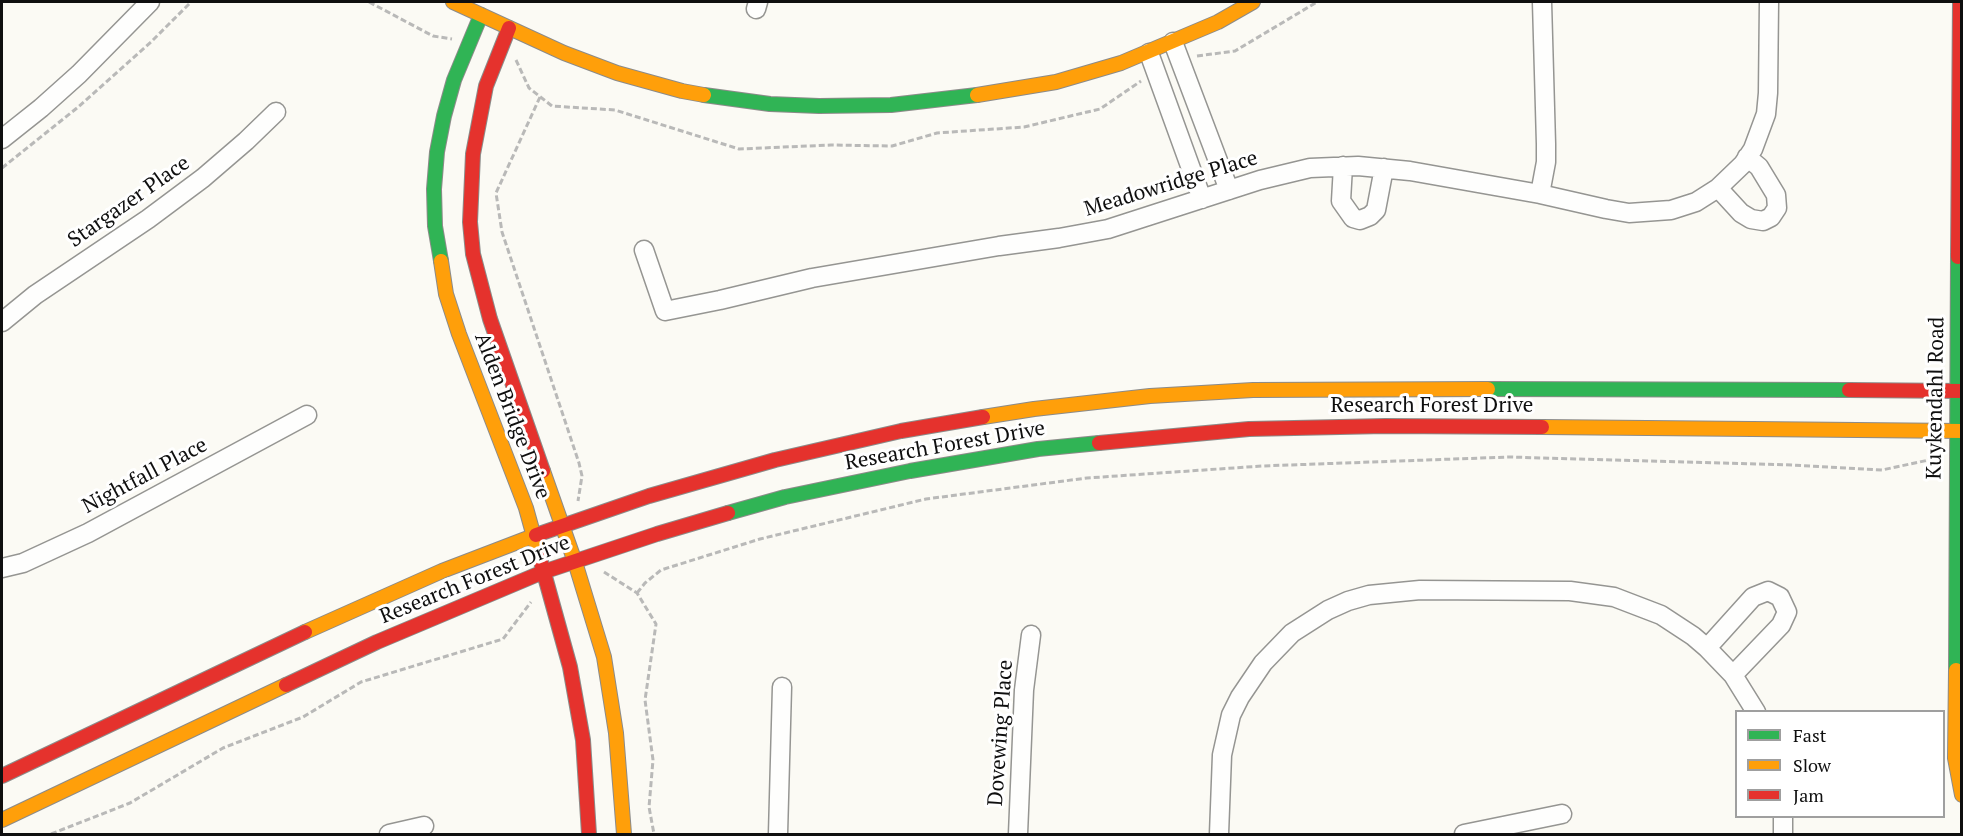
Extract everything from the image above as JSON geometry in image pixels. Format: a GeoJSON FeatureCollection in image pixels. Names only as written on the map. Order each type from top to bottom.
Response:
{"type":"FeatureCollection","features":[{"type":"Feature","properties":{"kind":"main road"},"geometry":{"type":"LineString","coordinates":[[453,2],[564,53],[617,73],[682,91],[770,104],[819,106],[891,105],[962,98],[1056,82],[1121,63],[1149,52],[1218,22],[1253,2]]}},
{"type":"Feature","properties":{"kind":"main road","name":"Kuykendahl Road"},"geometry":{"type":"LineString","coordinates":[[1960,2],[1959,431],[1956,454],[1955,758],[1962,795]]}},
{"type":"Feature","properties":{"kind":"main road","name":"Alden Bridge Drive"},"geometry":{"type":"LineString","coordinates":[[481,15],[454,80],[444,116],[436,161],[435,226],[446,294],[459,334],[526,508],[570,667],[583,740],[589,834]]}},
{"type":"Feature","properties":{"kind":"main road","name":"Alden Bridge Drive"},"geometry":{"type":"LineString","coordinates":[[509,28],[486,86],[473,154],[470,222],[472,244],[490,319],[580,577],[605,668],[616,733],[624,834]]}},
{"type":"Feature","properties":{"kind":"main road","name":"Research Forest Drive"},"geometry":{"type":"LineString","coordinates":[[2,776],[361,606],[452,567],[649,496],[775,460],[901,431],[1034,410],[1150,396],[1222,391],[1308,388],[1959,391]]}},
{"type":"Feature","properties":{"kind":"main road","name":"Research Forest Drive"},"geometry":{"type":"LineString","coordinates":[[2,820],[377,642],[543,572],[657,534],[785,497],[910,471],[1038,449],[1206,432],[1285,428],[1385,426],[1959,431]]}},
{"type":"Feature","properties":{"kind":"street"},"geometry":{"type":"LineString","coordinates":[[2,139],[79,74],[150,2]]}},
{"type":"Feature","properties":{"kind":"street"},"geometry":{"type":"LineString","coordinates":[[1540,194],[1546,162],[1542,2]]}},
{"type":"Feature","properties":{"kind":"street","name":"Meadowridge Place"},"geometry":{"type":"LineString","coordinates":[[644,250],[665,311],[812,278],[988,247],[1108,230],[1260,180],[1310,168],[1343,166],[1384,168],[1540,194],[1629,213],[1671,210],[1696,202],[1716,189],[1743,164],[1753,149],[1766,114],[1769,2]]}},
{"type":"Feature","properties":{"kind":"street"},"geometry":{"type":"LineString","coordinates":[[1173,42],[1229,190]]}},
{"type":"Feature","properties":{"kind":"street"},"geometry":{"type":"LineString","coordinates":[[1149,52],[1202,199]]}},
{"type":"Feature","properties":{"kind":"street","name":"Stargazer Place"},"geometry":{"type":"LineString","coordinates":[[2,322],[35,295],[148,219],[203,178],[276,112]]}},
{"type":"Feature","properties":{"kind":"street"},"geometry":{"type":"LineString","coordinates":[[1716,189],[1741,213],[1751,219],[1763,220],[1771,217],[1778,208],[1776,195],[1758,167],[1747,157]]}},
{"type":"Feature","properties":{"kind":"street"},"geometry":{"type":"LineString","coordinates":[[1343,166],[1341,201],[1353,218],[1360,220],[1377,210],[1384,168]]}},
{"type":"Feature","properties":{"kind":"street","name":"Nightfall Place"},"geometry":{"type":"LineString","coordinates":[[2,568],[23,563],[88,532],[307,415]]}},
{"type":"Feature","properties":{"kind":"street"},"geometry":{"type":"LineString","coordinates":[[1219,834],[1222,755],[1231,715],[1240,697],[1263,663],[1292,633],[1318,616],[1348,601],[1369,595],[1420,590],[1570,591],[1614,597],[1661,615],[1682,628],[1707,648],[1733,675],[1755,710]]}},
{"type":"Feature","properties":{"kind":"street"},"geometry":{"type":"LineString","coordinates":[[1707,648],[1753,597],[1768,591],[1780,597],[1787,612],[1781,625],[1733,675]]}},
{"type":"Feature","properties":{"kind":"street","name":"Dovewing Place"},"geometry":{"type":"LineString","coordinates":[[1018,834],[1024,690],[1031,635]]}},
{"type":"Feature","properties":{"kind":"street"},"geometry":{"type":"LineString","coordinates":[[778,834],[782,687]]}},
{"type":"Feature","properties":{"kind":"street"},"geometry":{"type":"LineString","coordinates":[[1464,834],[1562,814]]}},
{"type":"Feature","properties":{"kind":"street"},"geometry":{"type":"LineString","coordinates":[[1783,834],[1784,818]]}},
{"type":"Feature","properties":{"kind":"street"},"geometry":{"type":"LineString","coordinates":[[389,834],[424,826]]}},
{"type":"Feature","properties":{"kind":"path"},"geometry":{"type":"LineString","coordinates":[[2,168],[77,108],[151,42],[191,2]]}},
{"type":"Feature","properties":{"kind":"path"},"geometry":{"type":"LineString","coordinates":[[540,97],[496,193],[502,232],[579,463],[582,476],[578,503],[580,520]]}},
{"type":"Feature","properties":{"kind":"path"},"geometry":{"type":"LineString","coordinates":[[637,594],[645,583],[661,570],[760,539],[926,499],[1087,478],[1262,466],[1509,457],[1792,465],[1882,470],[1956,454]]}},
{"type":"Feature","properties":{"kind":"path"},"geometry":{"type":"LineString","coordinates":[[592,556],[596,565],[607,575],[637,594],[656,624],[645,700],[653,760],[649,807],[654,834]]}},
{"type":"Feature","properties":{"kind":"path"},"geometry":{"type":"LineString","coordinates":[[580,577],[592,573],[607,575]]}},
{"type":"Feature","properties":{"kind":"path"},"geometry":{"type":"LineString","coordinates":[[51,834],[130,803],[223,748],[303,717],[362,682],[503,639],[532,600],[548,591]]}},
{"type":"Feature","properties":{"kind":"traffic: fast"},"geometry":{"type":"LineString","coordinates":[[441,261],[435,226],[434,189],[437,152],[454,80],[481,15]]}},
{"type":"Feature","properties":{"kind":"traffic: fast"},"geometry":{"type":"LineString","coordinates":[[704,95],[770,104],[819,106],[891,105],[977,95]]}},
{"type":"Feature","properties":{"kind":"traffic: fast"},"geometry":{"type":"LineString","coordinates":[[1956,670],[1958,257]]}},
{"type":"Feature","properties":{"kind":"traffic: fast"},"geometry":{"type":"LineString","coordinates":[[1488,389],[1849,390]]}},
{"type":"Feature","properties":{"kind":"traffic: fast"},"geometry":{"type":"LineString","coordinates":[[728,513],[785,497],[910,471],[1038,449],[1099,443]]}},
{"type":"Feature","properties":{"kind":"traffic: slow"},"geometry":{"type":"LineString","coordinates":[[453,2],[564,53],[617,73],[704,95]]}},
{"type":"Feature","properties":{"kind":"traffic: slow"},"geometry":{"type":"LineString","coordinates":[[977,95],[1056,82],[1121,63],[1218,22],[1253,2]]}},
{"type":"Feature","properties":{"kind":"traffic: slow"},"geometry":{"type":"LineString","coordinates":[[441,261],[446,294],[459,334],[526,508],[539,555]]}},
{"type":"Feature","properties":{"kind":"traffic: slow"},"geometry":{"type":"LineString","coordinates":[[983,417],[1150,396],[1253,390],[1488,389]]}},
{"type":"Feature","properties":{"kind":"traffic: slow"},"geometry":{"type":"LineString","coordinates":[[1542,427],[1962,431]]}},
{"type":"Feature","properties":{"kind":"traffic: slow"},"geometry":{"type":"LineString","coordinates":[[543,471],[575,562],[604,657],[616,733],[624,834]]}},
{"type":"Feature","properties":{"kind":"traffic: slow"},"geometry":{"type":"LineString","coordinates":[[305,632],[442,571],[536,535]]}},
{"type":"Feature","properties":{"kind":"traffic: slow"},"geometry":{"type":"LineString","coordinates":[[1956,670],[1955,758],[1962,795]]}},
{"type":"Feature","properties":{"kind":"traffic: slow"},"geometry":{"type":"LineString","coordinates":[[2,820],[286,685]]}},
{"type":"Feature","properties":{"kind":"traffic: jam"},"geometry":{"type":"LineString","coordinates":[[1958,257],[1960,2]]}},
{"type":"Feature","properties":{"kind":"traffic: jam"},"geometry":{"type":"LineString","coordinates":[[509,28],[486,86],[473,154],[470,222],[473,254],[490,319],[543,471]]}},
{"type":"Feature","properties":{"kind":"traffic: jam"},"geometry":{"type":"LineString","coordinates":[[1849,390],[1962,391]]}},
{"type":"Feature","properties":{"kind":"traffic: jam"},"geometry":{"type":"LineString","coordinates":[[536,535],[649,496],[775,460],[901,431],[983,417]]}},
{"type":"Feature","properties":{"kind":"traffic: jam"},"geometry":{"type":"LineString","coordinates":[[1099,443],[1249,429],[1385,426],[1542,427]]}},
{"type":"Feature","properties":{"kind":"traffic: jam"},"geometry":{"type":"LineString","coordinates":[[286,685],[377,642],[543,572],[728,513]]}},
{"type":"Feature","properties":{"kind":"traffic: jam"},"geometry":{"type":"LineString","coordinates":[[539,555],[570,667],[583,740],[589,834]]}},
{"type":"Feature","properties":{"kind":"traffic: jam"},"geometry":{"type":"LineString","coordinates":[[2,776],[305,632]]}}]}
